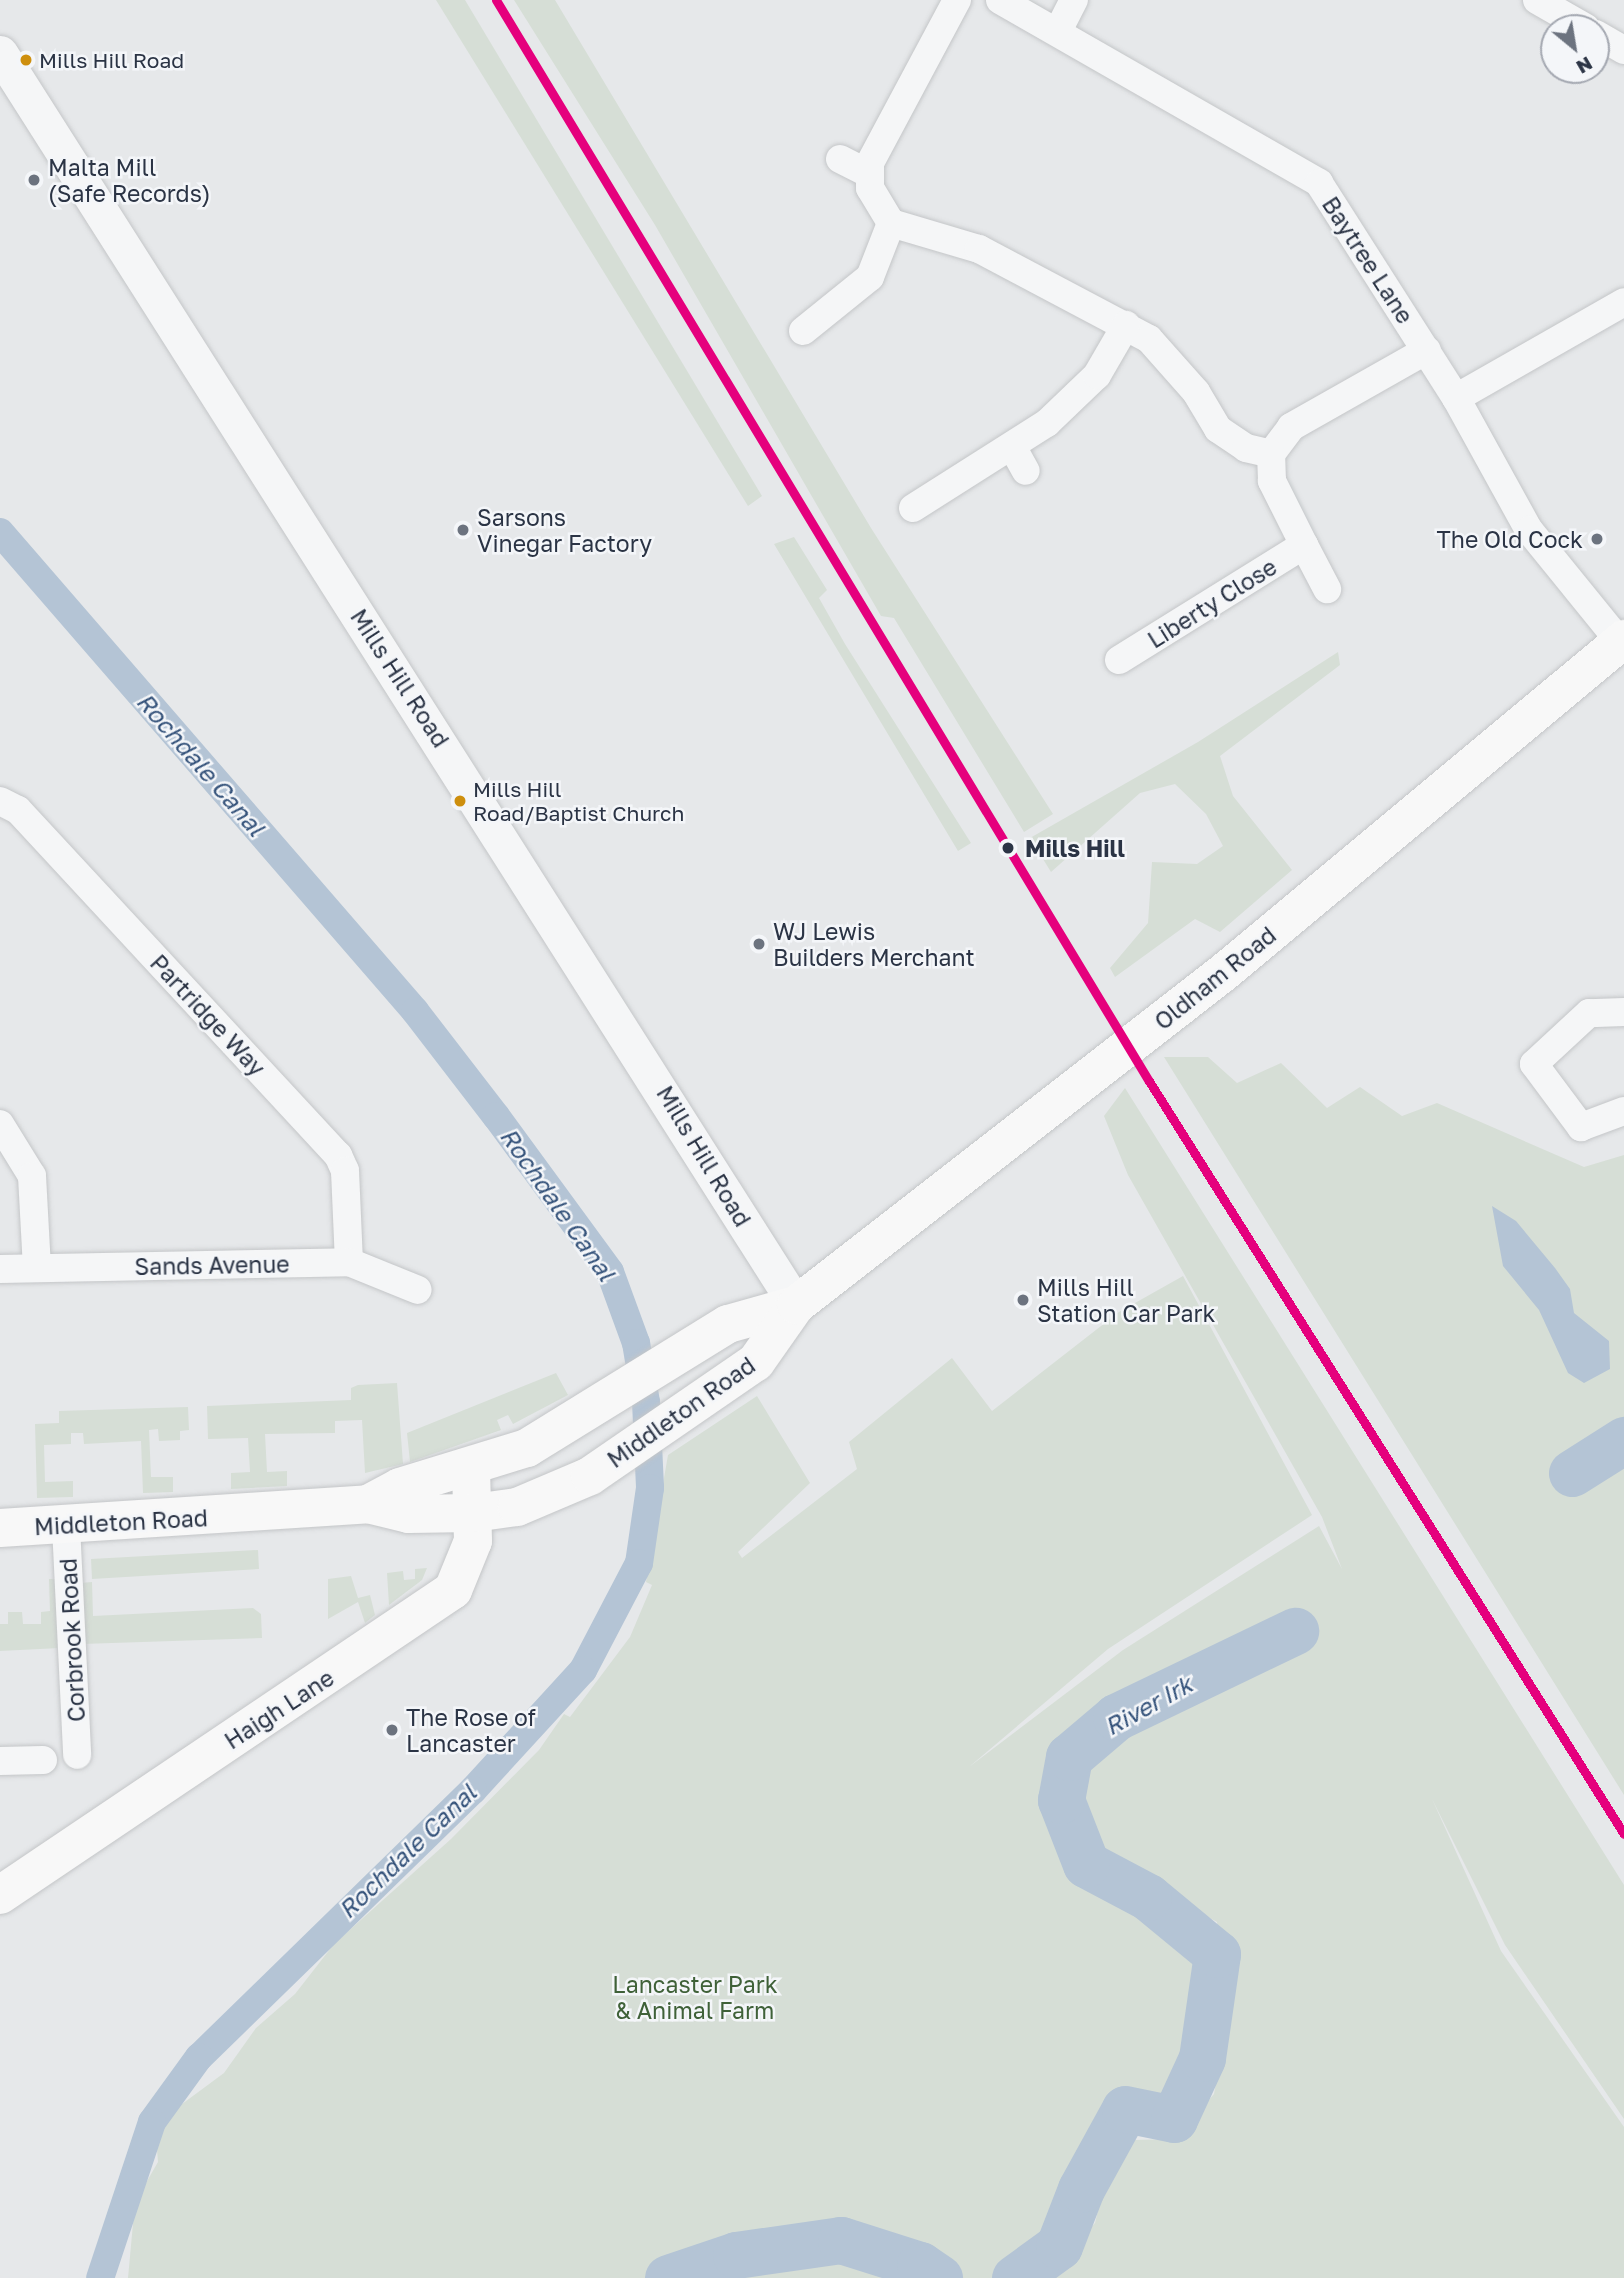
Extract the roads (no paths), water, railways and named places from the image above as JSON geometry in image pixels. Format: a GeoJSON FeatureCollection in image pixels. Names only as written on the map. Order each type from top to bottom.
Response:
{"type":"FeatureCollection","features":[{"type":"Feature","properties":{"kind":"main road","name":"Oldham Road"},"geometry":{"type":"LineString","coordinates":[[796,1305],[1223,973],[1623,642]]}},
{"type":"Feature","properties":{"kind":"main road","name":"Middleton Road"},"geometry":{"type":"LineString","coordinates":[[368,1504],[400,1487],[471,1470],[583,1416],[728,1324],[796,1305]]}},
{"type":"Feature","properties":{"kind":"main road","name":"Middleton Road"},"geometry":{"type":"LineString","coordinates":[[0,1528],[66,1526],[368,1504],[409,1514],[473,1513],[517,1507],[590,1476],[698,1404],[756,1362],[796,1305]]}},
{"type":"Feature","properties":{"kind":"main road","name":"Haigh Lane"},"geometry":{"type":"LineString","coordinates":[[0,1895],[430,1610],[466,1568],[473,1513],[471,1470]]}},
{"type":"Feature","properties":{"kind":"street"},"geometry":{"type":"LineString","coordinates":[[957,0],[867,173],[877,207],[891,223],[979,249],[1149,339],[1196,392],[1218,429],[1246,448],[1270,454]]}},
{"type":"Feature","properties":{"kind":"street","name":"Baytree Lane"},"geometry":{"type":"LineString","coordinates":[[1000,0],[1319,183],[1427,350],[1529,530],[1623,642]]}},
{"type":"Feature","properties":{"kind":"street"},"geometry":{"type":"LineString","coordinates":[[1058,31],[1074,0]]}},
{"type":"Feature","properties":{"kind":"street"},"geometry":{"type":"LineString","coordinates":[[1537,0],[1562,14]]}},
{"type":"Feature","properties":{"kind":"street","name":"Mills Hill Road"},"geometry":{"type":"LineString","coordinates":[[0,53],[796,1305]]}},
{"type":"Feature","properties":{"kind":"street"},"geometry":{"type":"LineString","coordinates":[[840,159],[867,173]]}},
{"type":"Feature","properties":{"kind":"street"},"geometry":{"type":"LineString","coordinates":[[803,331],[870,277],[891,223]]}},
{"type":"Feature","properties":{"kind":"street"},"geometry":{"type":"LineString","coordinates":[[1456,398],[1624,302]]}},
{"type":"Feature","properties":{"kind":"street"},"geometry":{"type":"LineString","coordinates":[[913,508],[1019,460],[1097,375],[1126,325]]}},
{"type":"Feature","properties":{"kind":"street"},"geometry":{"type":"LineString","coordinates":[[1327,589],[1272,481],[1270,454],[1291,427],[1427,350]]}},
{"type":"Feature","properties":{"kind":"street","name":"Liberty Close"},"geometry":{"type":"LineString","coordinates":[[1119,660],[1304,545]]}},
{"type":"Feature","properties":{"kind":"street","name":"Partridge Way"},"geometry":{"type":"LineString","coordinates":[[0,801],[18,810],[338,1155],[345,1171],[349,1262]]}},
{"type":"Feature","properties":{"kind":"street"},"geometry":{"type":"LineString","coordinates":[[1624,1012],[1588,1013],[1534,1064],[1581,1127],[1624,1111]]}},
{"type":"Feature","properties":{"kind":"street"},"geometry":{"type":"LineString","coordinates":[[0,1124],[32,1176],[37,1268]]}},
{"type":"Feature","properties":{"kind":"street","name":"Sands Avenue"},"geometry":{"type":"LineString","coordinates":[[0,1269],[349,1262],[418,1290]]}},
{"type":"Feature","properties":{"kind":"street","name":"Corbrook Road"},"geometry":{"type":"LineString","coordinates":[[66,1526],[77,1755]]}},
{"type":"Feature","properties":{"kind":"street"},"geometry":{"type":"LineString","coordinates":[[0,1761],[43,1760]]}},
{"type":"Feature","properties":{"kind":"water"},"geometry":{"type":"Polygon","coordinates":[[[1492,1206],[1516,1221],[1570,1289],[1574,1313],[1609,1341],[1610,1369],[1584,1383],[1568,1373],[1539,1310],[1503,1266],[1492,1206]]]}},
{"type":"Feature","properties":{"kind":"waterway","name":"Rochdale Canal"},"geometry":{"type":"LineString","coordinates":[[0,532],[415,1011],[496,1116],[610,1272],[636,1343],[646,1402],[650,1488],[639,1563],[583,1670],[473,1790],[199,2057],[152,2122],[100,2278]]}},
{"type":"Feature","properties":{"kind":"waterway","name":"River Irk"},"geometry":{"type":"LineString","coordinates":[[1572,1473],[1624,1440]]}},
{"type":"Feature","properties":{"kind":"waterway","name":"River Irk"},"geometry":{"type":"LineString","coordinates":[[1015,2278],[1059,2246],[1081,2189],[1125,2109],[1174,2119],[1202,2058],[1217,1954],[1148,1897],[1086,1864],[1061,1800],[1069,1757],[1116,1717],[1295,1631]]}},
{"type":"Feature","properties":{"kind":"waterway","name":"River Irk"},"geometry":{"type":"LineString","coordinates":[[668,2278],[736,2255],[841,2240],[920,2265],[939,2278]]}},
{"type":"Feature","properties":{"kind":"place","name":"Mills Hill Road"},"geometry":{"type":"Point","coordinates":[26,60]}},
{"type":"Feature","properties":{"kind":"place","name":"Malta Mill (Safe Records)"},"geometry":{"type":"Point","coordinates":[34,180]}},
{"type":"Feature","properties":{"kind":"place","name":"Sarsons Vinegar Factory"},"geometry":{"type":"Point","coordinates":[463,530]}},
{"type":"Feature","properties":{"kind":"place","name":"The Old Cock"},"geometry":{"type":"Point","coordinates":[1597,539]}},
{"type":"Feature","properties":{"kind":"place","name":"Mills Hill Road/Baptist Church"},"geometry":{"type":"Point","coordinates":[460,801]}},
{"type":"Feature","properties":{"kind":"place","name":"Mills Hill"},"geometry":{"type":"Point","coordinates":[1008,848]}},
{"type":"Feature","properties":{"kind":"place","name":"WJ Lewis Builders Merchant"},"geometry":{"type":"Point","coordinates":[759,944]}},
{"type":"Feature","properties":{"kind":"place","name":"Mills Hill Station Car Park"},"geometry":{"type":"Point","coordinates":[1023,1300]}},
{"type":"Feature","properties":{"kind":"place","name":"The Rose of Lancaster"},"geometry":{"type":"Point","coordinates":[392,1730]}},
{"type":"Feature","properties":{"kind":"park label","name":"Lancaster Park & Animal Farm"},"geometry":{"type":"Point","coordinates":[695,1997]}}]}
